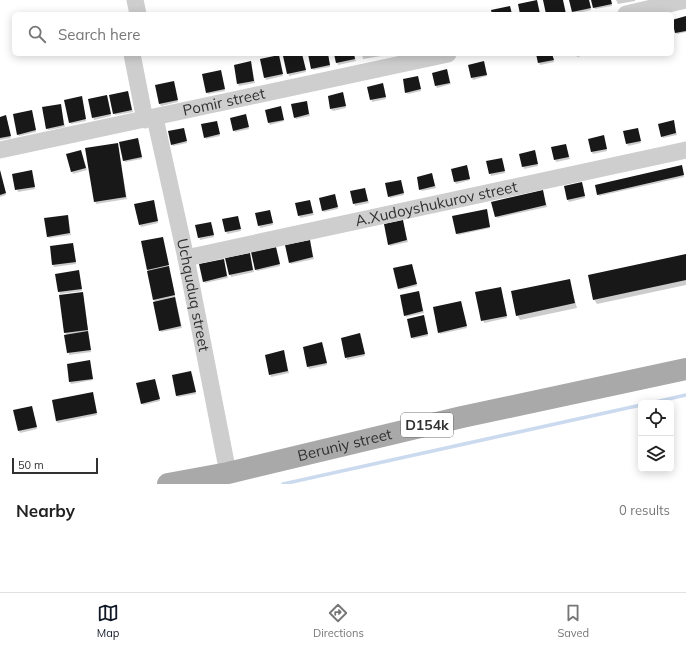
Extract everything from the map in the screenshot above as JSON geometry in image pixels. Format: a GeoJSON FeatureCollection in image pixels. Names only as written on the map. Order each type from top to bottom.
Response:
{"type":"FeatureCollection","features":[{"type":"Feature","properties":{"kind":"main road","name":"Beruniy street"},"geometry":{"type":"LineString","coordinates":[[168,484],[228,473],[462,417],[686,369]]}},
{"type":"Feature","properties":{"kind":"street"},"geometry":{"type":"LineString","coordinates":[[135,0],[138,12]]}},
{"type":"Feature","properties":{"kind":"street"},"geometry":{"type":"LineString","coordinates":[[635,12],[686,0]]}},
{"type":"Feature","properties":{"kind":"street","name":"Uchquduq street"},"geometry":{"type":"LineString","coordinates":[[133,56],[186,258],[228,473]]}},
{"type":"Feature","properties":{"kind":"street","name":"Pomir street"},"geometry":{"type":"LineString","coordinates":[[0,150],[439,56]]}},
{"type":"Feature","properties":{"kind":"street","name":"A.Xudoyshukurov street"},"geometry":{"type":"LineString","coordinates":[[186,258],[686,150]]}},
{"type":"Feature","properties":{"kind":"building"},"geometry":{"type":"Polygon","coordinates":[[[537,0],[540,12],[520,12],[518,4],[537,0]]]}},
{"type":"Feature","properties":{"kind":"building"},"geometry":{"type":"Polygon","coordinates":[[[543,0],[563,0],[566,12],[546,12],[543,0]]]}},
{"type":"Feature","properties":{"kind":"building"},"geometry":{"type":"Polygon","coordinates":[[[569,0],[589,0],[591,8],[572,12],[569,0]]]}},
{"type":"Feature","properties":{"kind":"building"},"geometry":{"type":"Polygon","coordinates":[[[591,0],[611,0],[612,4],[593,8],[591,0]]]}},
{"type":"Feature","properties":{"kind":"building"},"geometry":{"type":"Polygon","coordinates":[[[510,6],[512,12],[492,12],[491,10],[510,6]]]}},
{"type":"Feature","properties":{"kind":"building"},"geometry":{"type":"Polygon","coordinates":[[[686,16],[686,31],[675,33],[674,19],[686,16]]]}},
{"type":"Feature","properties":{"kind":"building"},"geometry":{"type":"Polygon","coordinates":[[[279,56],[283,74],[264,78],[260,59],[279,56]]]}},
{"type":"Feature","properties":{"kind":"building"},"geometry":{"type":"Polygon","coordinates":[[[283,56],[302,56],[306,70],[287,74],[283,56]]]}},
{"type":"Feature","properties":{"kind":"building"},"geometry":{"type":"Polygon","coordinates":[[[308,56],[328,56],[330,65],[311,69],[308,56]]]}},
{"type":"Feature","properties":{"kind":"building"},"geometry":{"type":"Polygon","coordinates":[[[334,56],[354,56],[355,59],[336,63],[334,56]]]}},
{"type":"Feature","properties":{"kind":"building"},"geometry":{"type":"Polygon","coordinates":[[[536,56],[553,56],[554,60],[538,63],[536,56]]]}},
{"type":"Feature","properties":{"kind":"building"},"geometry":{"type":"Polygon","coordinates":[[[251,61],[254,81],[237,84],[234,65],[251,61]]]}},
{"type":"Feature","properties":{"kind":"building"},"geometry":{"type":"Polygon","coordinates":[[[484,61],[487,75],[471,78],[468,65],[484,61]]]}},
{"type":"Feature","properties":{"kind":"building"},"geometry":{"type":"Polygon","coordinates":[[[447,69],[450,83],[435,86],[432,73],[447,69]]]}},
{"type":"Feature","properties":{"kind":"building"},"geometry":{"type":"Polygon","coordinates":[[[221,70],[225,89],[206,93],[202,74],[221,70]]]}},
{"type":"Feature","properties":{"kind":"building"},"geometry":{"type":"Polygon","coordinates":[[[418,76],[421,89],[405,93],[403,79],[418,76]]]}},
{"type":"Feature","properties":{"kind":"building"},"geometry":{"type":"Polygon","coordinates":[[[174,81],[178,100],[159,104],[155,85],[174,81]]]}},
{"type":"Feature","properties":{"kind":"building"},"geometry":{"type":"Polygon","coordinates":[[[383,83],[386,97],[370,100],[367,87],[383,83]]]}},
{"type":"Feature","properties":{"kind":"building"},"geometry":{"type":"Polygon","coordinates":[[[128,91],[132,110],[113,114],[109,95],[128,91]]]}},
{"type":"Feature","properties":{"kind":"building"},"geometry":{"type":"Polygon","coordinates":[[[343,92],[346,106],[330,109],[328,96],[343,92]]]}},
{"type":"Feature","properties":{"kind":"building"},"geometry":{"type":"Polygon","coordinates":[[[107,95],[111,114],[92,118],[88,99],[107,95]]]}},
{"type":"Feature","properties":{"kind":"building"},"geometry":{"type":"Polygon","coordinates":[[[82,96],[86,119],[69,123],[64,100],[82,96]]]}},
{"type":"Feature","properties":{"kind":"building"},"geometry":{"type":"Polygon","coordinates":[[[307,101],[309,114],[294,118],[291,104],[307,101]]]}},
{"type":"Feature","properties":{"kind":"building"},"geometry":{"type":"Polygon","coordinates":[[[61,104],[64,125],[46,129],[42,107],[61,104]]]}},
{"type":"Feature","properties":{"kind":"building"},"geometry":{"type":"Polygon","coordinates":[[[281,106],[284,120],[268,123],[265,110],[281,106]]]}},
{"type":"Feature","properties":{"kind":"building"},"geometry":{"type":"Polygon","coordinates":[[[32,110],[36,130],[17,135],[13,114],[32,110]]]}},
{"type":"Feature","properties":{"kind":"building"},"geometry":{"type":"Polygon","coordinates":[[[246,114],[249,127],[233,131],[230,118],[246,114]]]}},
{"type":"Feature","properties":{"kind":"building"},"geometry":{"type":"Polygon","coordinates":[[[6,115],[11,136],[0,138],[0,117],[6,115]]]}},
{"type":"Feature","properties":{"kind":"building"},"geometry":{"type":"Polygon","coordinates":[[[674,120],[676,133],[661,137],[658,124],[674,120]]]}},
{"type":"Feature","properties":{"kind":"building"},"geometry":{"type":"Polygon","coordinates":[[[217,121],[220,134],[204,138],[201,124],[217,121]]]}},
{"type":"Feature","properties":{"kind":"building"},"geometry":{"type":"Polygon","coordinates":[[[184,128],[187,141],[171,145],[168,131],[184,128]]]}},
{"type":"Feature","properties":{"kind":"building"},"geometry":{"type":"Polygon","coordinates":[[[638,128],[641,141],[626,144],[623,131],[638,128]]]}},
{"type":"Feature","properties":{"kind":"building"},"geometry":{"type":"Polygon","coordinates":[[[604,135],[607,149],[591,152],[588,139],[604,135]]]}},
{"type":"Feature","properties":{"kind":"building"},"geometry":{"type":"Polygon","coordinates":[[[138,138],[142,157],[123,161],[119,142],[138,138]]]}},
{"type":"Feature","properties":{"kind":"building"},"geometry":{"type":"Polygon","coordinates":[[[118,143],[126,197],[94,202],[85,148],[118,143]]]}},
{"type":"Feature","properties":{"kind":"building"},"geometry":{"type":"Polygon","coordinates":[[[566,144],[569,157],[554,160],[551,147],[566,144]]]}},
{"type":"Feature","properties":{"kind":"building"},"geometry":{"type":"Polygon","coordinates":[[[81,150],[86,168],[71,172],[66,154],[81,150]]]}},
{"type":"Feature","properties":{"kind":"building"},"geometry":{"type":"Polygon","coordinates":[[[535,150],[538,164],[522,167],[519,154],[535,150]]]}},
{"type":"Feature","properties":{"kind":"building"},"geometry":{"type":"Polygon","coordinates":[[[502,158],[505,171],[489,174],[486,161],[502,158]]]}},
{"type":"Feature","properties":{"kind":"building"},"geometry":{"type":"Polygon","coordinates":[[[467,165],[470,179],[454,182],[451,169],[467,165]]]}},
{"type":"Feature","properties":{"kind":"building"},"geometry":{"type":"Polygon","coordinates":[[[682,165],[684,175],[597,195],[595,185],[682,165]]]}},
{"type":"Feature","properties":{"kind":"building"},"geometry":{"type":"Polygon","coordinates":[[[0,170],[6,193],[0,195],[0,170]]]}},
{"type":"Feature","properties":{"kind":"building"},"geometry":{"type":"Polygon","coordinates":[[[32,170],[35,187],[15,190],[12,174],[32,170]]]}},
{"type":"Feature","properties":{"kind":"building"},"geometry":{"type":"Polygon","coordinates":[[[432,173],[435,186],[419,190],[417,177],[432,173]]]}},
{"type":"Feature","properties":{"kind":"building"},"geometry":{"type":"Polygon","coordinates":[[[401,180],[404,193],[388,197],[385,183],[401,180]]]}},
{"type":"Feature","properties":{"kind":"building"},"geometry":{"type":"Polygon","coordinates":[[[582,182],[585,196],[567,200],[564,186],[582,182]]]}},
{"type":"Feature","properties":{"kind":"building"},"geometry":{"type":"Polygon","coordinates":[[[365,188],[368,201],[353,204],[350,191],[365,188]]]}},
{"type":"Feature","properties":{"kind":"building"},"geometry":{"type":"Polygon","coordinates":[[[543,190],[546,205],[495,217],[491,202],[543,190]]]}},
{"type":"Feature","properties":{"kind":"building"},"geometry":{"type":"Polygon","coordinates":[[[335,194],[338,207],[322,211],[319,198],[335,194]]]}},
{"type":"Feature","properties":{"kind":"building"},"geometry":{"type":"Polygon","coordinates":[[[154,200],[158,221],[139,225],[134,204],[154,200]]]}},
{"type":"Feature","properties":{"kind":"building"},"geometry":{"type":"Polygon","coordinates":[[[310,200],[313,213],[298,216],[295,203],[310,200]]]}},
{"type":"Feature","properties":{"kind":"building"},"geometry":{"type":"Polygon","coordinates":[[[487,209],[490,227],[456,234],[452,216],[487,209]]]}},
{"type":"Feature","properties":{"kind":"building"},"geometry":{"type":"Polygon","coordinates":[[[270,210],[273,223],[258,226],[255,213],[270,210]]]}},
{"type":"Feature","properties":{"kind":"building"},"geometry":{"type":"Polygon","coordinates":[[[68,215],[70,233],[47,237],[44,218],[68,215]]]}},
{"type":"Feature","properties":{"kind":"building"},"geometry":{"type":"Polygon","coordinates":[[[238,216],[241,229],[225,232],[222,219],[238,216]]]}},
{"type":"Feature","properties":{"kind":"building"},"geometry":{"type":"Polygon","coordinates":[[[403,220],[407,240],[388,245],[384,224],[403,220]]]}},
{"type":"Feature","properties":{"kind":"building"},"geometry":{"type":"Polygon","coordinates":[[[211,222],[214,235],[198,238],[195,225],[211,222]]]}},
{"type":"Feature","properties":{"kind":"building"},"geometry":{"type":"Polygon","coordinates":[[[163,237],[169,265],[147,270],[141,241],[163,237]]]}},
{"type":"Feature","properties":{"kind":"building"},"geometry":{"type":"Polygon","coordinates":[[[310,240],[313,257],[289,263],[285,245],[310,240]]]}},
{"type":"Feature","properties":{"kind":"building"},"geometry":{"type":"Polygon","coordinates":[[[73,243],[76,262],[52,265],[50,246],[73,243]]]}},
{"type":"Feature","properties":{"kind":"building"},"geometry":{"type":"Polygon","coordinates":[[[276,247],[280,264],[255,270],[251,252],[276,247]]]}},
{"type":"Feature","properties":{"kind":"building"},"geometry":{"type":"Polygon","coordinates":[[[250,253],[253,270],[229,275],[225,258],[250,253]]]}},
{"type":"Feature","properties":{"kind":"building"},"geometry":{"type":"Polygon","coordinates":[[[686,254],[686,280],[593,300],[588,275],[686,254]]]}},
{"type":"Feature","properties":{"kind":"building"},"geometry":{"type":"Polygon","coordinates":[[[224,259],[227,276],[203,282],[199,264],[224,259]]]}},
{"type":"Feature","properties":{"kind":"building"},"geometry":{"type":"Polygon","coordinates":[[[412,264],[417,284],[398,289],[393,268],[412,264]]]}},
{"type":"Feature","properties":{"kind":"building"},"geometry":{"type":"Polygon","coordinates":[[[169,266],[175,295],[153,300],[147,271],[169,266]]]}},
{"type":"Feature","properties":{"kind":"building"},"geometry":{"type":"Polygon","coordinates":[[[79,270],[82,289],[58,292],[55,274],[79,270]]]}},
{"type":"Feature","properties":{"kind":"building"},"geometry":{"type":"Polygon","coordinates":[[[570,279],[575,303],[516,316],[511,291],[570,279]]]}},
{"type":"Feature","properties":{"kind":"building"},"geometry":{"type":"Polygon","coordinates":[[[501,287],[507,316],[481,321],[475,292],[501,287]]]}},
{"type":"Feature","properties":{"kind":"building"},"geometry":{"type":"Polygon","coordinates":[[[419,291],[423,311],[404,316],[400,295],[419,291]]]}},
{"type":"Feature","properties":{"kind":"building"},"geometry":{"type":"Polygon","coordinates":[[[83,292],[88,330],[64,333],[59,295],[83,292]]]}},
{"type":"Feature","properties":{"kind":"building"},"geometry":{"type":"Polygon","coordinates":[[[175,297],[181,326],[159,331],[153,302],[175,297]]]}},
{"type":"Feature","properties":{"kind":"building"},"geometry":{"type":"Polygon","coordinates":[[[461,301],[467,326],[438,333],[433,307],[461,301]]]}},
{"type":"Feature","properties":{"kind":"building"},"geometry":{"type":"Polygon","coordinates":[[[424,315],[428,334],[411,338],[407,319],[424,315]]]}},
{"type":"Feature","properties":{"kind":"building"},"geometry":{"type":"Polygon","coordinates":[[[88,331],[91,350],[67,353],[64,335],[88,331]]]}},
{"type":"Feature","properties":{"kind":"building"},"geometry":{"type":"Polygon","coordinates":[[[360,333],[365,354],[345,358],[341,338],[360,333]]]}},
{"type":"Feature","properties":{"kind":"building"},"geometry":{"type":"Polygon","coordinates":[[[322,342],[327,363],[307,367],[303,347],[322,342]]]}},
{"type":"Feature","properties":{"kind":"building"},"geometry":{"type":"Polygon","coordinates":[[[284,350],[288,371],[269,375],[265,355],[284,350]]]}},
{"type":"Feature","properties":{"kind":"building"},"geometry":{"type":"Polygon","coordinates":[[[90,360],[93,379],[69,382],[67,364],[90,360]]]}},
{"type":"Feature","properties":{"kind":"building"},"geometry":{"type":"Polygon","coordinates":[[[191,371],[196,392],[176,396],[172,375],[191,371]]]}},
{"type":"Feature","properties":{"kind":"building"},"geometry":{"type":"Polygon","coordinates":[[[155,379],[160,399],[141,404],[136,383],[155,379]]]}},
{"type":"Feature","properties":{"kind":"building"},"geometry":{"type":"Polygon","coordinates":[[[93,392],[97,413],[56,421],[52,400],[93,392]]]}},
{"type":"Feature","properties":{"kind":"building"},"geometry":{"type":"Polygon","coordinates":[[[32,406],[37,427],[18,431],[13,410],[32,406]]]}},
{"type":"Feature","properties":{"kind":"waterway"},"geometry":{"type":"LineString","coordinates":[[664,400],[686,395]]}},
{"type":"Feature","properties":{"kind":"waterway"},"geometry":{"type":"LineString","coordinates":[[283,484],[638,406]]}}]}
